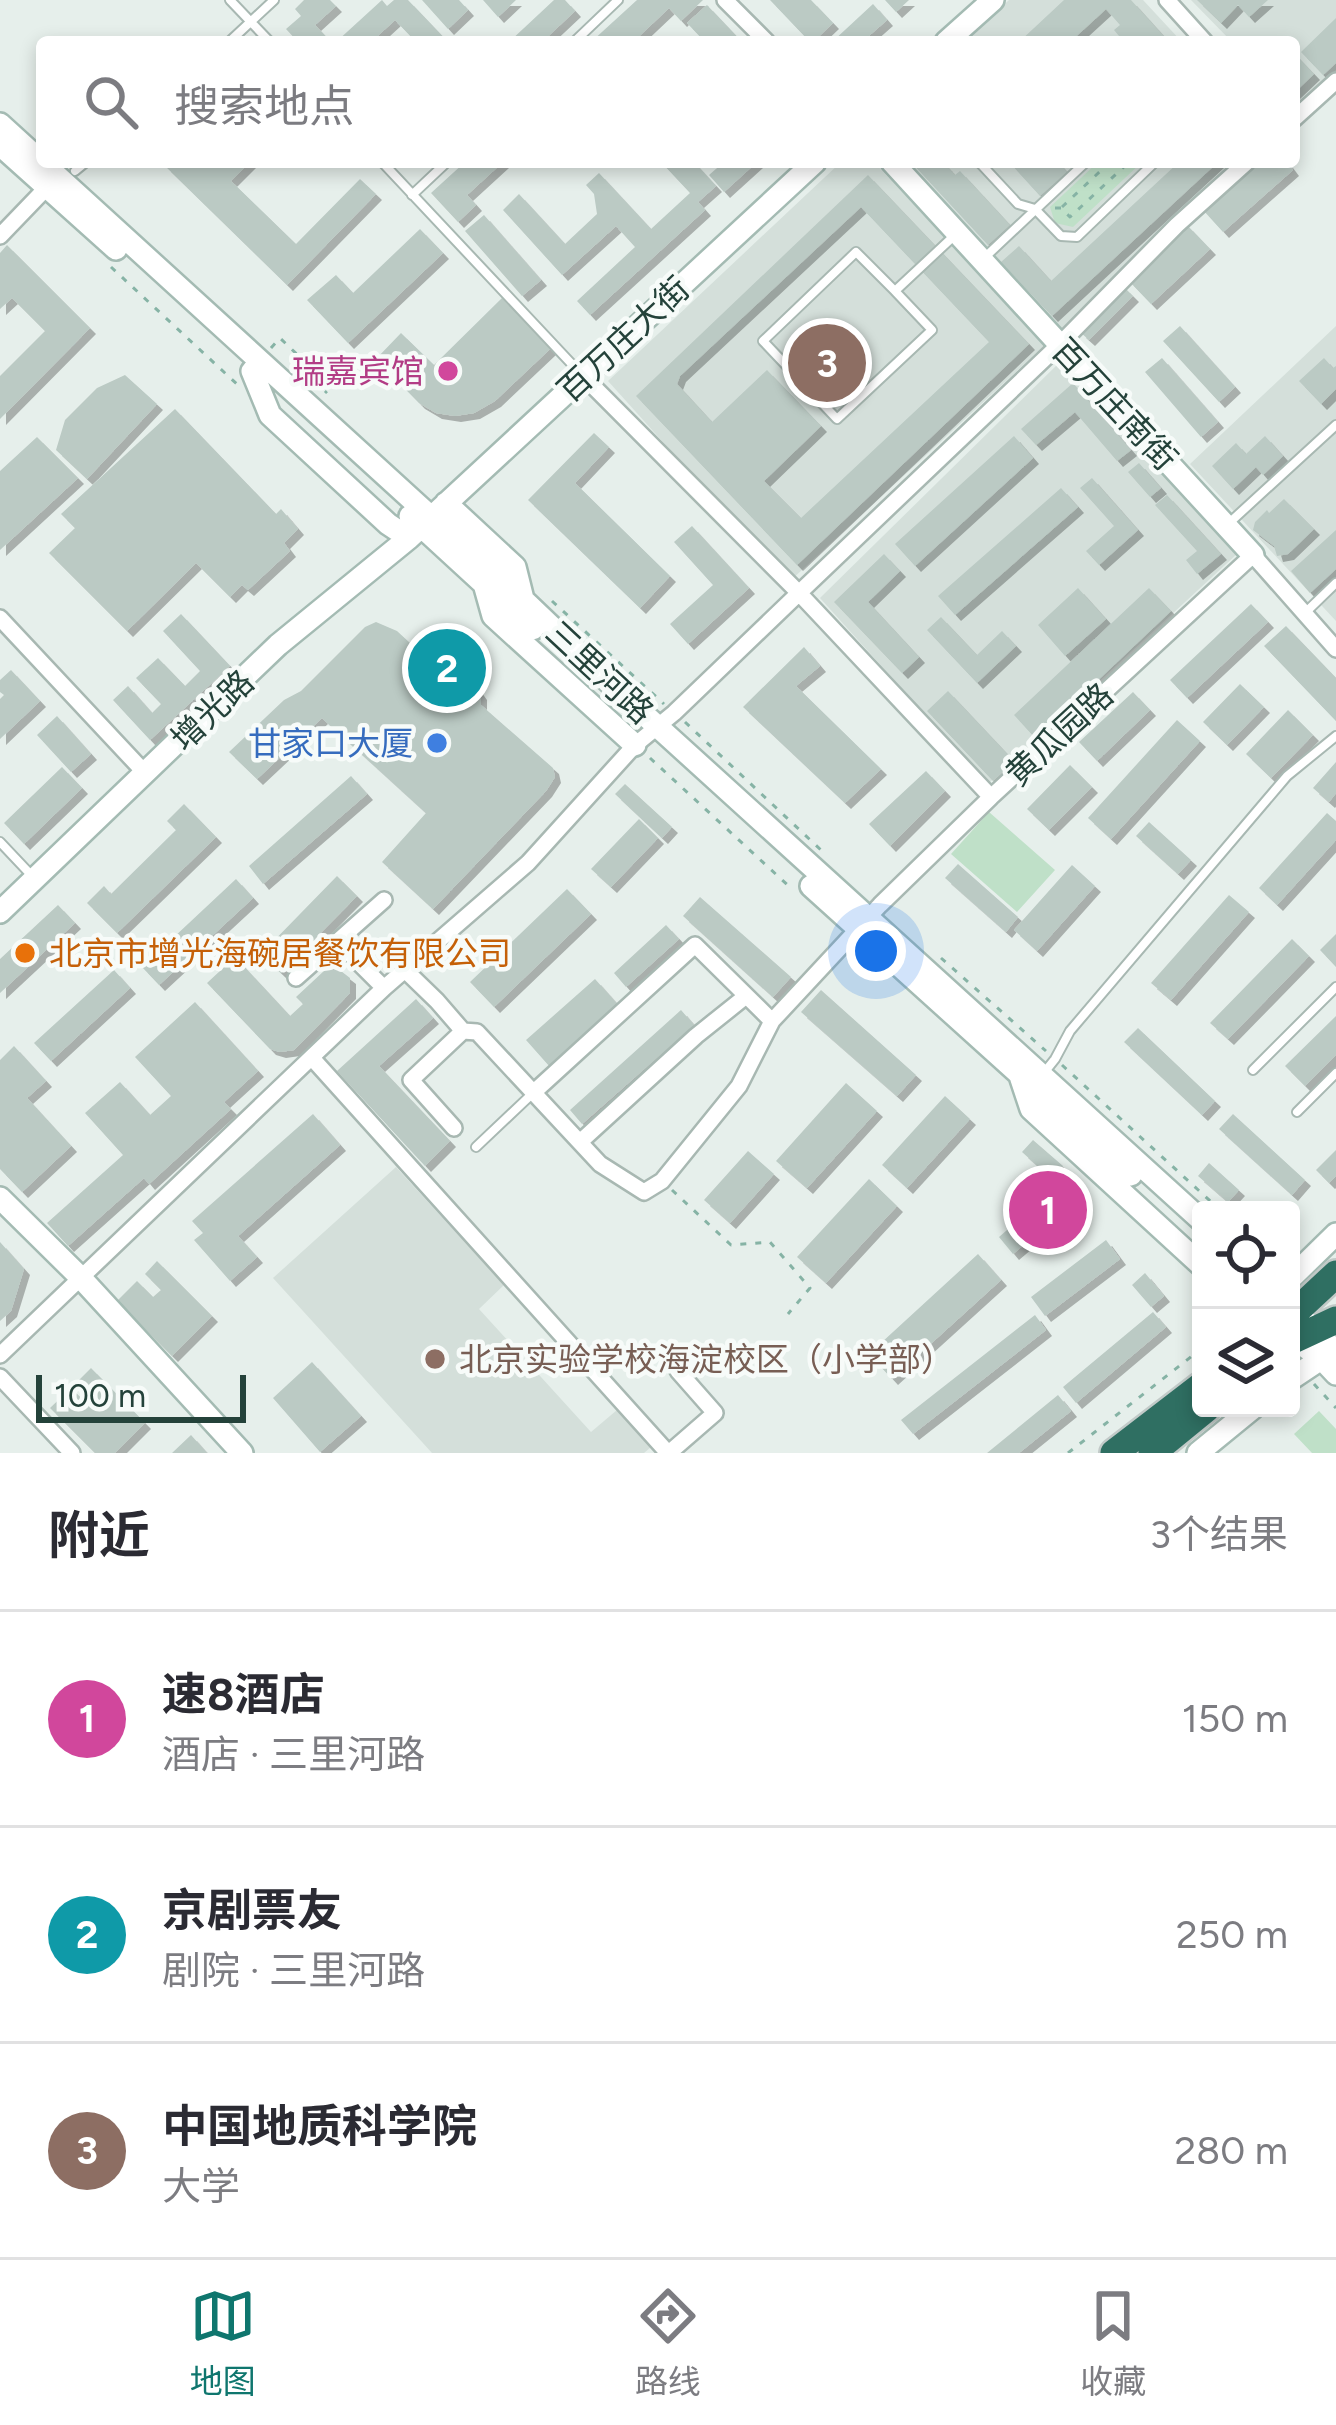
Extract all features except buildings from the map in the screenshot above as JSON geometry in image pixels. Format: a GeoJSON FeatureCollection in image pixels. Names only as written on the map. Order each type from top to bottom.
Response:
{"type":"FeatureCollection","features":[{"type":"Feature","properties":{"kind":"highway"},"geometry":{"type":"LineString","coordinates":[[1300,1325],[1336,1274]]}},
{"type":"Feature","properties":{"kind":"highway"},"geometry":{"type":"LineString","coordinates":[[1114,1453],[1192,1393]]}},
{"type":"Feature","properties":{"kind":"highway"},"geometry":{"type":"LineString","coordinates":[[1152,1453],[1196,1417]]}},
{"type":"Feature","properties":{"kind":"main road"},"geometry":{"type":"LineString","coordinates":[[953,36],[993,0]]}},
{"type":"Feature","properties":{"kind":"main road","name":"三里河路"},"geometry":{"type":"LineString","coordinates":[[0,124],[36,163]]}},
{"type":"Feature","properties":{"kind":"main road","name":"三里河路"},"geometry":{"type":"LineString","coordinates":[[0,145],[54,183],[259,362],[427,521],[484,584],[493,616],[653,728]]}},
{"type":"Feature","properties":{"kind":"main road","name":"三里河路"},"geometry":{"type":"LineString","coordinates":[[40,168],[427,521]]}},
{"type":"Feature","properties":{"kind":"main road","name":"百万庄大街"},"geometry":{"type":"LineString","coordinates":[[427,521],[808,168]]}},
{"type":"Feature","properties":{"kind":"main road","name":"百万庄南街"},"geometry":{"type":"LineString","coordinates":[[897,168],[1253,555]]}},
{"type":"Feature","properties":{"kind":"main road","name":"三里河路"},"geometry":{"type":"LineString","coordinates":[[259,362],[270,415],[388,524],[427,521],[446,526],[864,924],[1039,1070],[1192,1212]]}},
{"type":"Feature","properties":{"kind":"main road","name":"增光路"},"geometry":{"type":"LineString","coordinates":[[0,912],[278,645],[427,521]]}},
{"type":"Feature","properties":{"kind":"main road","name":"三里河路"},"geometry":{"type":"LineString","coordinates":[[1039,1070],[1192,1230]]}},
{"type":"Feature","properties":{"kind":"main road","name":"三里河路"},"geometry":{"type":"LineString","coordinates":[[1039,1070],[1031,1109],[1192,1257]]}},
{"type":"Feature","properties":{"kind":"main road"},"geometry":{"type":"LineString","coordinates":[[0,1198],[80,1277],[242,1453]]}},
{"type":"Feature","properties":{"kind":"main road"},"geometry":{"type":"LineString","coordinates":[[1300,1269],[1336,1234]]}},
{"type":"Feature","properties":{"kind":"main road"},"geometry":{"type":"LineString","coordinates":[[1300,1325],[1333,1357],[1300,1374]]}},
{"type":"Feature","properties":{"kind":"main road"},"geometry":{"type":"LineString","coordinates":[[1198,1453],[1242,1417]]}},
{"type":"Feature","properties":{"kind":"street"},"geometry":{"type":"LineString","coordinates":[[725,0],[761,36]]}},
{"type":"Feature","properties":{"kind":"street"},"geometry":{"type":"LineString","coordinates":[[1167,0],[1200,36]]}},
{"type":"Feature","properties":{"kind":"street"},"geometry":{"type":"LineString","coordinates":[[1300,114],[1336,81]]}},
{"type":"Feature","properties":{"kind":"street"},"geometry":{"type":"LineString","coordinates":[[0,1355],[384,988],[528,862],[653,728],[1239,168]]}},
{"type":"Feature","properties":{"kind":"street"},"geometry":{"type":"LineString","coordinates":[[0,236],[54,183]]}},
{"type":"Feature","properties":{"kind":"street"},"geometry":{"type":"LineString","coordinates":[[583,376],[799,593],[991,797]]}},
{"type":"Feature","properties":{"kind":"street","name":"百万庄南街"},"geometry":{"type":"LineString","coordinates":[[1253,555],[1336,649]]}},
{"type":"Feature","properties":{"kind":"street","name":"黄瓜园路"},"geometry":{"type":"LineString","coordinates":[[662,1181],[740,1086],[772,1021],[991,797],[1253,555]]}},
{"type":"Feature","properties":{"kind":"street"},"geometry":{"type":"LineString","coordinates":[[0,618],[146,774]]}},
{"type":"Feature","properties":{"kind":"street"},"geometry":{"type":"LineString","coordinates":[[296,978],[384,900]]}},
{"type":"Feature","properties":{"kind":"street"},"geometry":{"type":"LineString","coordinates":[[338,942],[384,988]]}},
{"type":"Feature","properties":{"kind":"street"},"geometry":{"type":"LineString","coordinates":[[534,1093],[694,945],[772,1021]]}},
{"type":"Feature","properties":{"kind":"street"},"geometry":{"type":"LineString","coordinates":[[405,970],[463,1031],[477,1032],[600,1163],[644,1192],[662,1181]]}},
{"type":"Feature","properties":{"kind":"street"},"geometry":{"type":"LineString","coordinates":[[580,1142],[746,996]]}},
{"type":"Feature","properties":{"kind":"street"},"geometry":{"type":"LineString","coordinates":[[454,1128],[412,1080],[463,1031]]}},
{"type":"Feature","properties":{"kind":"street"},"geometry":{"type":"LineString","coordinates":[[312,1058],[668,1453],[715,1413],[678,1371]]}},
{"type":"Feature","properties":{"kind":"street"},"geometry":{"type":"LineString","coordinates":[[0,1377],[72,1453]]}},
{"type":"Feature","properties":{"kind":"lane"},"geometry":{"type":"LineString","coordinates":[[230,0],[264,36]]}},
{"type":"Feature","properties":{"kind":"lane"},"geometry":{"type":"LineString","coordinates":[[235,36],[274,0]]}},
{"type":"Feature","properties":{"kind":"lane"},"geometry":{"type":"LineString","coordinates":[[580,36],[618,0]]}},
{"type":"Feature","properties":{"kind":"lane"},"geometry":{"type":"LineString","coordinates":[[54,183],[77,168]]}},
{"type":"Feature","properties":{"kind":"lane"},"geometry":{"type":"LineString","coordinates":[[387,168],[583,376]]}},
{"type":"Feature","properties":{"kind":"lane"},"geometry":{"type":"LineString","coordinates":[[412,195],[441,168]]}},
{"type":"Feature","properties":{"kind":"lane"},"geometry":{"type":"LineString","coordinates":[[985,168],[1018,204],[1035,209],[1061,236],[1077,238],[1149,168]]}},
{"type":"Feature","properties":{"kind":"lane"},"geometry":{"type":"LineString","coordinates":[[982,260],[1079,168]]}},
{"type":"Feature","properties":{"kind":"lane"},"geometry":{"type":"LineString","coordinates":[[895,291],[957,233]]}},
{"type":"Feature","properties":{"kind":"lane"},"geometry":{"type":"LineString","coordinates":[[856,252],[895,291],[932,330],[837,419],[763,340],[856,252]]}},
{"type":"Feature","properties":{"kind":"lane"},"geometry":{"type":"LineString","coordinates":[[1227,525],[1336,425]]}},
{"type":"Feature","properties":{"kind":"lane"},"geometry":{"type":"LineString","coordinates":[[1304,613],[1336,583]]}},
{"type":"Feature","properties":{"kind":"lane"},"geometry":{"type":"LineString","coordinates":[[1039,1070],[1287,776],[1336,736]]}},
{"type":"Feature","properties":{"kind":"lane"},"geometry":{"type":"LineString","coordinates":[[0,842],[35,879]]}},
{"type":"Feature","properties":{"kind":"lane"},"geometry":{"type":"LineString","coordinates":[[1253,1070],[1336,987]]}},
{"type":"Feature","properties":{"kind":"lane"},"geometry":{"type":"LineString","coordinates":[[1297,1112],[1336,1073]]}},
{"type":"Feature","properties":{"kind":"lane"},"geometry":{"type":"LineString","coordinates":[[476,1147],[534,1093]]}},
{"type":"Feature","properties":{"kind":"path"},"geometry":{"type":"LineString","coordinates":[[1103,168],[1060,208],[1070,217],[1123,168]]}},
{"type":"Feature","properties":{"kind":"path"},"geometry":{"type":"LineString","coordinates":[[104,260],[270,415]]}},
{"type":"Feature","properties":{"kind":"path"},"geometry":{"type":"LineString","coordinates":[[259,362],[280,338],[331,387],[320,400]]}},
{"type":"Feature","properties":{"kind":"path","name":"三里河路"},"geometry":{"type":"LineString","coordinates":[[550,600],[799,896]]}},
{"type":"Feature","properties":{"kind":"path","name":"三里河路"},"geometry":{"type":"LineString","coordinates":[[653,728],[828,856]]}},
{"type":"Feature","properties":{"kind":"path"},"geometry":{"type":"LineString","coordinates":[[933,951],[1039,1070],[1208,1201]]}},
{"type":"Feature","properties":{"kind":"path"},"geometry":{"type":"LineString","coordinates":[[662,1181],[731,1245],[770,1242],[810,1288],[788,1314]]}},
{"type":"Feature","properties":{"kind":"path"},"geometry":{"type":"LineString","coordinates":[[1068,1453],[1192,1355]]}},
{"type":"Feature","properties":{"kind":"shaded area"},"geometry":{"type":"Polygon","coordinates":[[[1009,0],[1143,0],[1176,36],[970,36],[1009,0]]]}},
{"type":"Feature","properties":{"kind":"shaded area"},"geometry":{"type":"Polygon","coordinates":[[[1191,0],[1336,0],[1336,70],[1300,104],[1300,36],[1226,36],[1191,0]]]}},
{"type":"Feature","properties":{"kind":"shaded area"},"geometry":{"type":"Polygon","coordinates":[[[835,168],[880,168],[1045,345],[789,582],[608,381],[835,168]]]}},
{"type":"Feature","properties":{"kind":"shaded area"},"geometry":{"type":"Polygon","coordinates":[[[909,168],[1229,168],[1061,329],[909,168]]]}},
{"type":"Feature","properties":{"kind":"shaded area"},"geometry":{"type":"Polygon","coordinates":[[[1336,326],[1336,621],[1190,464],[1336,326]]]}},
{"type":"Feature","properties":{"kind":"shaded area"},"geometry":{"type":"Polygon","coordinates":[[[1060,362],[1237,554],[988,784],[820,598],[1060,362]]]}},
{"type":"Feature","properties":{"kind":"shaded area","name":"北京实验学校海淀校区（小学部）"},"geometry":{"type":"Polygon","coordinates":[[[396,1167],[504,1285],[479,1309],[591,1432],[617,1410],[651,1447],[644,1453],[432,1453],[273,1278],[396,1167]]]}},
{"type":"Feature","properties":{"kind":"green space"},"geometry":{"type":"Polygon","coordinates":[[[1092,168],[1136,168],[1073,227],[1055,223],[1050,207],[1092,168]]]}},
{"type":"Feature","properties":{"kind":"green space"},"geometry":{"type":"Polygon","coordinates":[[[989,812],[1055,870],[1017,912],[951,854],[989,812]]]}},
{"type":"Feature","properties":{"kind":"green space"},"geometry":{"type":"Polygon","coordinates":[[[1319,1411],[1336,1429],[1336,1453],[1312,1453],[1294,1434],[1319,1411]]]}},
{"type":"Feature","properties":{"kind":"place","name":"中国地质科学院"},"geometry":{"type":"Point","coordinates":[827,363]}},
{"type":"Feature","properties":{"kind":"place","name":"瑞嘉宾馆"},"geometry":{"type":"Point","coordinates":[448,371]}},
{"type":"Feature","properties":{"kind":"place","name":"京剧票友"},"geometry":{"type":"Point","coordinates":[447,668]}},
{"type":"Feature","properties":{"kind":"place","name":"甘家口大厦"},"geometry":{"type":"Point","coordinates":[437,743]}},
{"type":"Feature","properties":{"kind":"place","name":"北京市增光海碗居餐饮有限公司"},"geometry":{"type":"Point","coordinates":[25,953]}},
{"type":"Feature","properties":{"kind":"place","name":"速8酒店"},"geometry":{"type":"Point","coordinates":[1048,1210]}},
{"type":"Feature","properties":{"kind":"place","name":"北京实验学校海淀校区（小学部）"},"geometry":{"type":"Point","coordinates":[435,1359]}}]}
